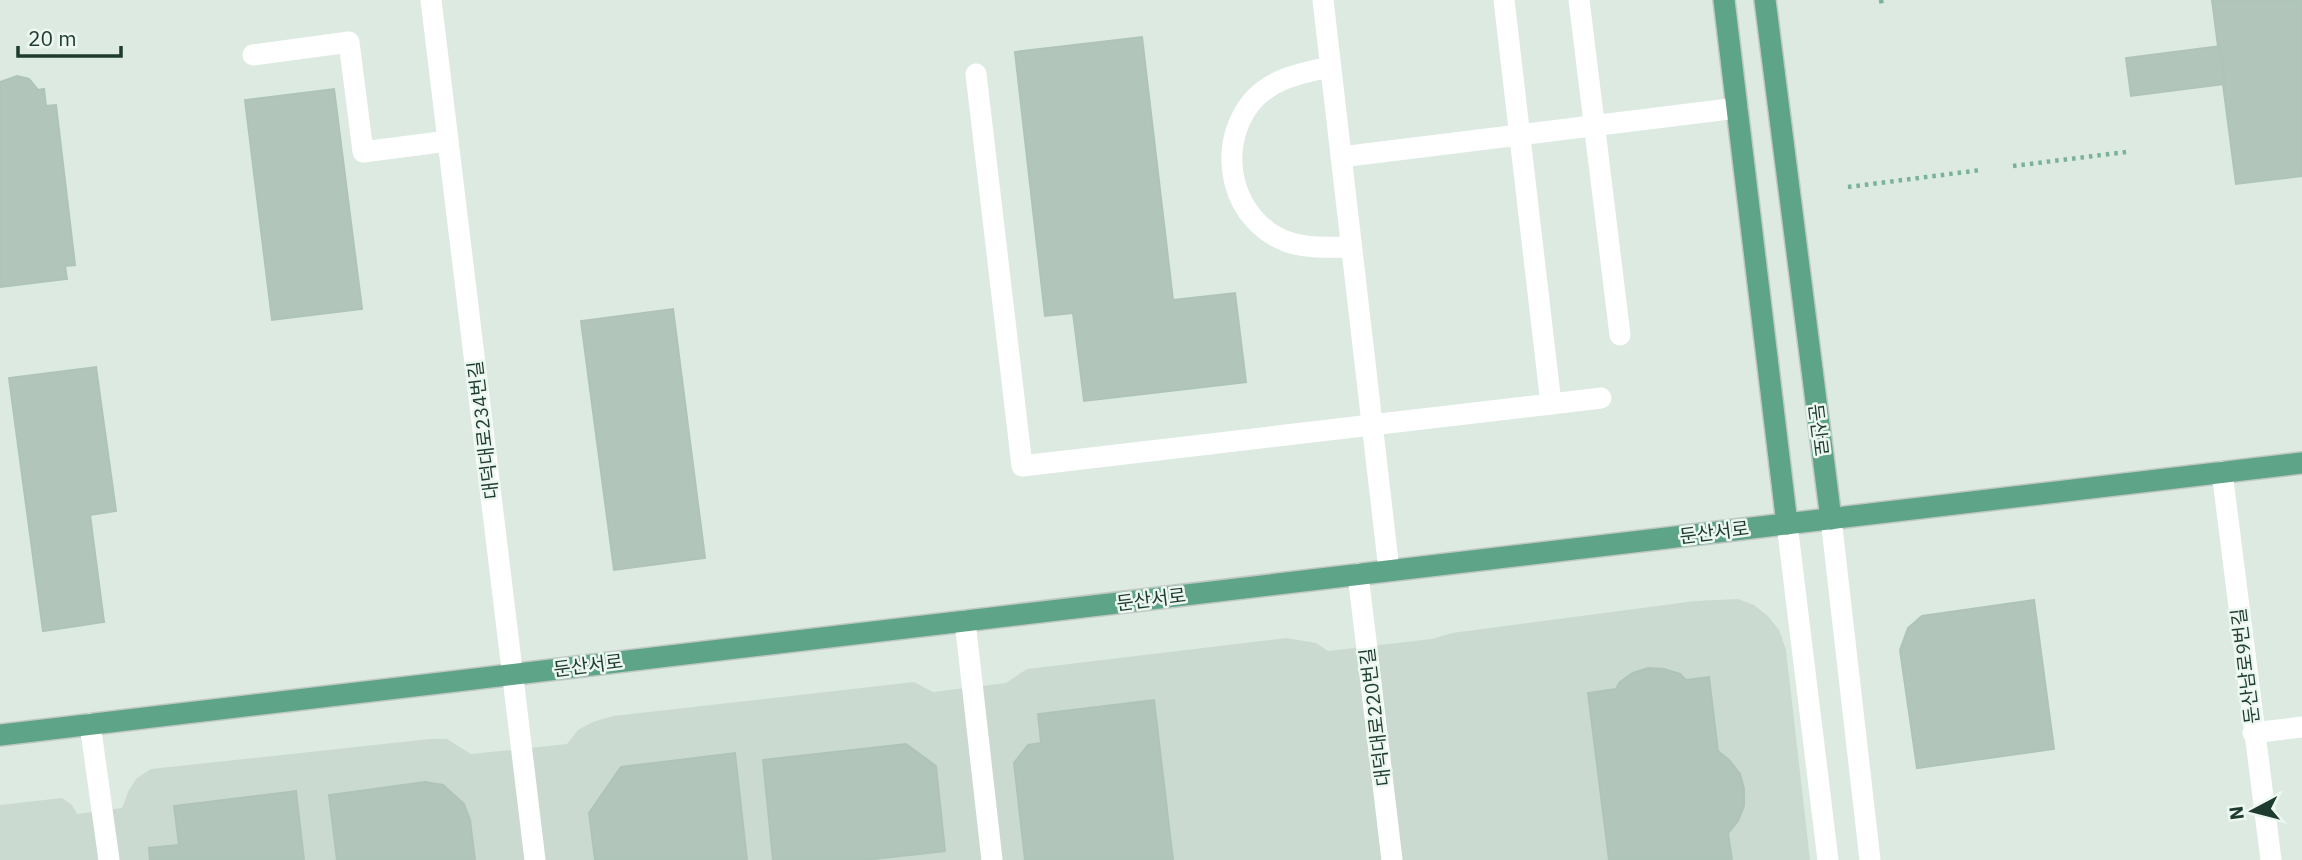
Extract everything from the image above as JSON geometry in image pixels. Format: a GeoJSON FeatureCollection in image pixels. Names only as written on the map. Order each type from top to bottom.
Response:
{"type":"FeatureCollection","features":[{"type":"Feature","properties":{"kind":"main road"},"geometry":{"type":"LineString","coordinates":[[1724,0],[1787,524]]}},
{"type":"Feature","properties":{"kind":"main road","name":"둔산로"},"geometry":{"type":"LineString","coordinates":[[1765,0],[1831,519]]}},
{"type":"Feature","properties":{"kind":"main road","name":"둔산서로"},"geometry":{"type":"LineString","coordinates":[[0,735],[2302,463]]}},
{"type":"Feature","properties":{"kind":"street","name":"대덕대로234번길"},"geometry":{"type":"LineString","coordinates":[[432,0],[535,860]]}},
{"type":"Feature","properties":{"kind":"street"},"geometry":{"type":"LineString","coordinates":[[1323,0],[1389,570]]}},
{"type":"Feature","properties":{"kind":"street"},"geometry":{"type":"LineString","coordinates":[[1504,0],[1551,404]]}},
{"type":"Feature","properties":{"kind":"street"},"geometry":{"type":"LineString","coordinates":[[1579,0],[1620,335]]}},
{"type":"Feature","properties":{"kind":"street"},"geometry":{"type":"LineString","coordinates":[[253,55],[349,42],[363,152],[448,141]]}},
{"type":"Feature","properties":{"kind":"street"},"geometry":{"type":"LineString","coordinates":[[1330,67],[1300,73],[1273,84],[1250,104],[1236,129],[1230,159],[1234,185],[1246,209],[1264,229],[1287,242],[1313,247],[1351,247]]}},
{"type":"Feature","properties":{"kind":"street"},"geometry":{"type":"LineString","coordinates":[[976,74],[1022,466],[1601,398]]}},
{"type":"Feature","properties":{"kind":"street"},"geometry":{"type":"LineString","coordinates":[[1341,157],[1737,108]]}},
{"type":"Feature","properties":{"kind":"street","name":"둔산남로9번길"},"geometry":{"type":"LineString","coordinates":[[2222,472],[2270,860]]}},
{"type":"Feature","properties":{"kind":"street","name":"둔산로"},"geometry":{"type":"LineString","coordinates":[[1831,519],[1870,860]]}},
{"type":"Feature","properties":{"kind":"street"},"geometry":{"type":"LineString","coordinates":[[1787,524],[1828,860]]}},
{"type":"Feature","properties":{"kind":"street","name":"대덕대로220번길"},"geometry":{"type":"LineString","coordinates":[[1358,574],[1392,860]]}},
{"type":"Feature","properties":{"kind":"street"},"geometry":{"type":"LineString","coordinates":[[965,621],[992,860]]}},
{"type":"Feature","properties":{"kind":"street"},"geometry":{"type":"LineString","coordinates":[[90,724],[109,860]]}},
{"type":"Feature","properties":{"kind":"street"},"geometry":{"type":"LineString","coordinates":[[2253,733],[2302,727]]}},
{"type":"Feature","properties":{"kind":"path"},"geometry":{"type":"LineString","coordinates":[[2013,166],[2126,152]]}},
{"type":"Feature","properties":{"kind":"path"},"geometry":{"type":"LineString","coordinates":[[1848,187],[1982,170]]}},
{"type":"Feature","properties":{"kind":"shaded area"},"geometry":{"type":"Polygon","coordinates":[[[1738,599],[1754,605],[1768,616],[1779,630],[1786,650],[1810,860],[0,860],[0,805],[62,798],[72,805],[77,814],[122,808],[137,778],[151,769],[430,739],[447,739],[471,754],[567,744],[578,730],[613,716],[914,682],[933,692],[1006,683],[1027,669],[1286,638],[1316,643],[1328,651],[1432,639],[1452,633],[1695,601],[1738,599]]]}},
{"type":"Feature","properties":{"kind":"building"},"geometry":{"type":"Polygon","coordinates":[[[2212,0],[2302,0],[2302,176],[2236,184],[2212,0]]]}},
{"type":"Feature","properties":{"kind":"building"},"geometry":{"type":"Polygon","coordinates":[[[1142,37],[1173,300],[1235,293],[1246,382],[1084,401],[1073,313],[1045,316],[1015,52],[1142,37]]]}},
{"type":"Feature","properties":{"kind":"building"},"geometry":{"type":"Polygon","coordinates":[[[2220,46],[2225,84],[2131,96],[2126,58],[2220,46]]]}},
{"type":"Feature","properties":{"kind":"building"},"geometry":{"type":"Polygon","coordinates":[[[17,76],[29,79],[38,90],[44,89],[46,106],[56,105],[75,265],[65,266],[67,279],[0,287],[0,82],[17,76]]]}},
{"type":"Feature","properties":{"kind":"building"},"geometry":{"type":"Polygon","coordinates":[[[334,89],[362,309],[272,320],[245,100],[334,89]]]}},
{"type":"Feature","properties":{"kind":"building"},"geometry":{"type":"Polygon","coordinates":[[[673,309],[705,558],[614,570],[581,321],[673,309]]]}},
{"type":"Feature","properties":{"kind":"building"},"geometry":{"type":"Polygon","coordinates":[[[96,367],[116,511],[90,515],[104,622],[43,631],[9,378],[96,367]]]}},
{"type":"Feature","properties":{"kind":"building"},"geometry":{"type":"Polygon","coordinates":[[[2034,600],[2054,749],[1917,768],[1900,650],[1908,628],[1922,616],[2034,600]]]}},
{"type":"Feature","properties":{"kind":"building"},"geometry":{"type":"Polygon","coordinates":[[[1648,668],[1680,674],[1686,680],[1709,677],[1718,751],[1740,774],[1744,789],[1744,806],[1738,821],[1728,833],[1732,860],[1609,860],[1588,693],[1616,689],[1620,682],[1633,673],[1648,668]]]}},
{"type":"Feature","properties":{"kind":"building"},"geometry":{"type":"Polygon","coordinates":[[[1154,700],[1173,860],[1025,860],[1014,763],[1028,745],[1041,743],[1038,714],[1154,700]]]}},
{"type":"Feature","properties":{"kind":"building"},"geometry":{"type":"Polygon","coordinates":[[[906,744],[936,766],[945,851],[865,860],[773,860],[763,760],[906,744]]]}},
{"type":"Feature","properties":{"kind":"building"},"geometry":{"type":"Polygon","coordinates":[[[735,753],[747,860],[595,860],[589,813],[621,767],[735,753]]]}},
{"type":"Feature","properties":{"kind":"building"},"geometry":{"type":"Polygon","coordinates":[[[425,782],[443,785],[464,804],[470,820],[475,860],[337,860],[329,795],[425,782]]]}},
{"type":"Feature","properties":{"kind":"building"},"geometry":{"type":"Polygon","coordinates":[[[296,791],[304,860],[150,860],[149,848],[179,845],[174,806],[296,791]]]}}]}
